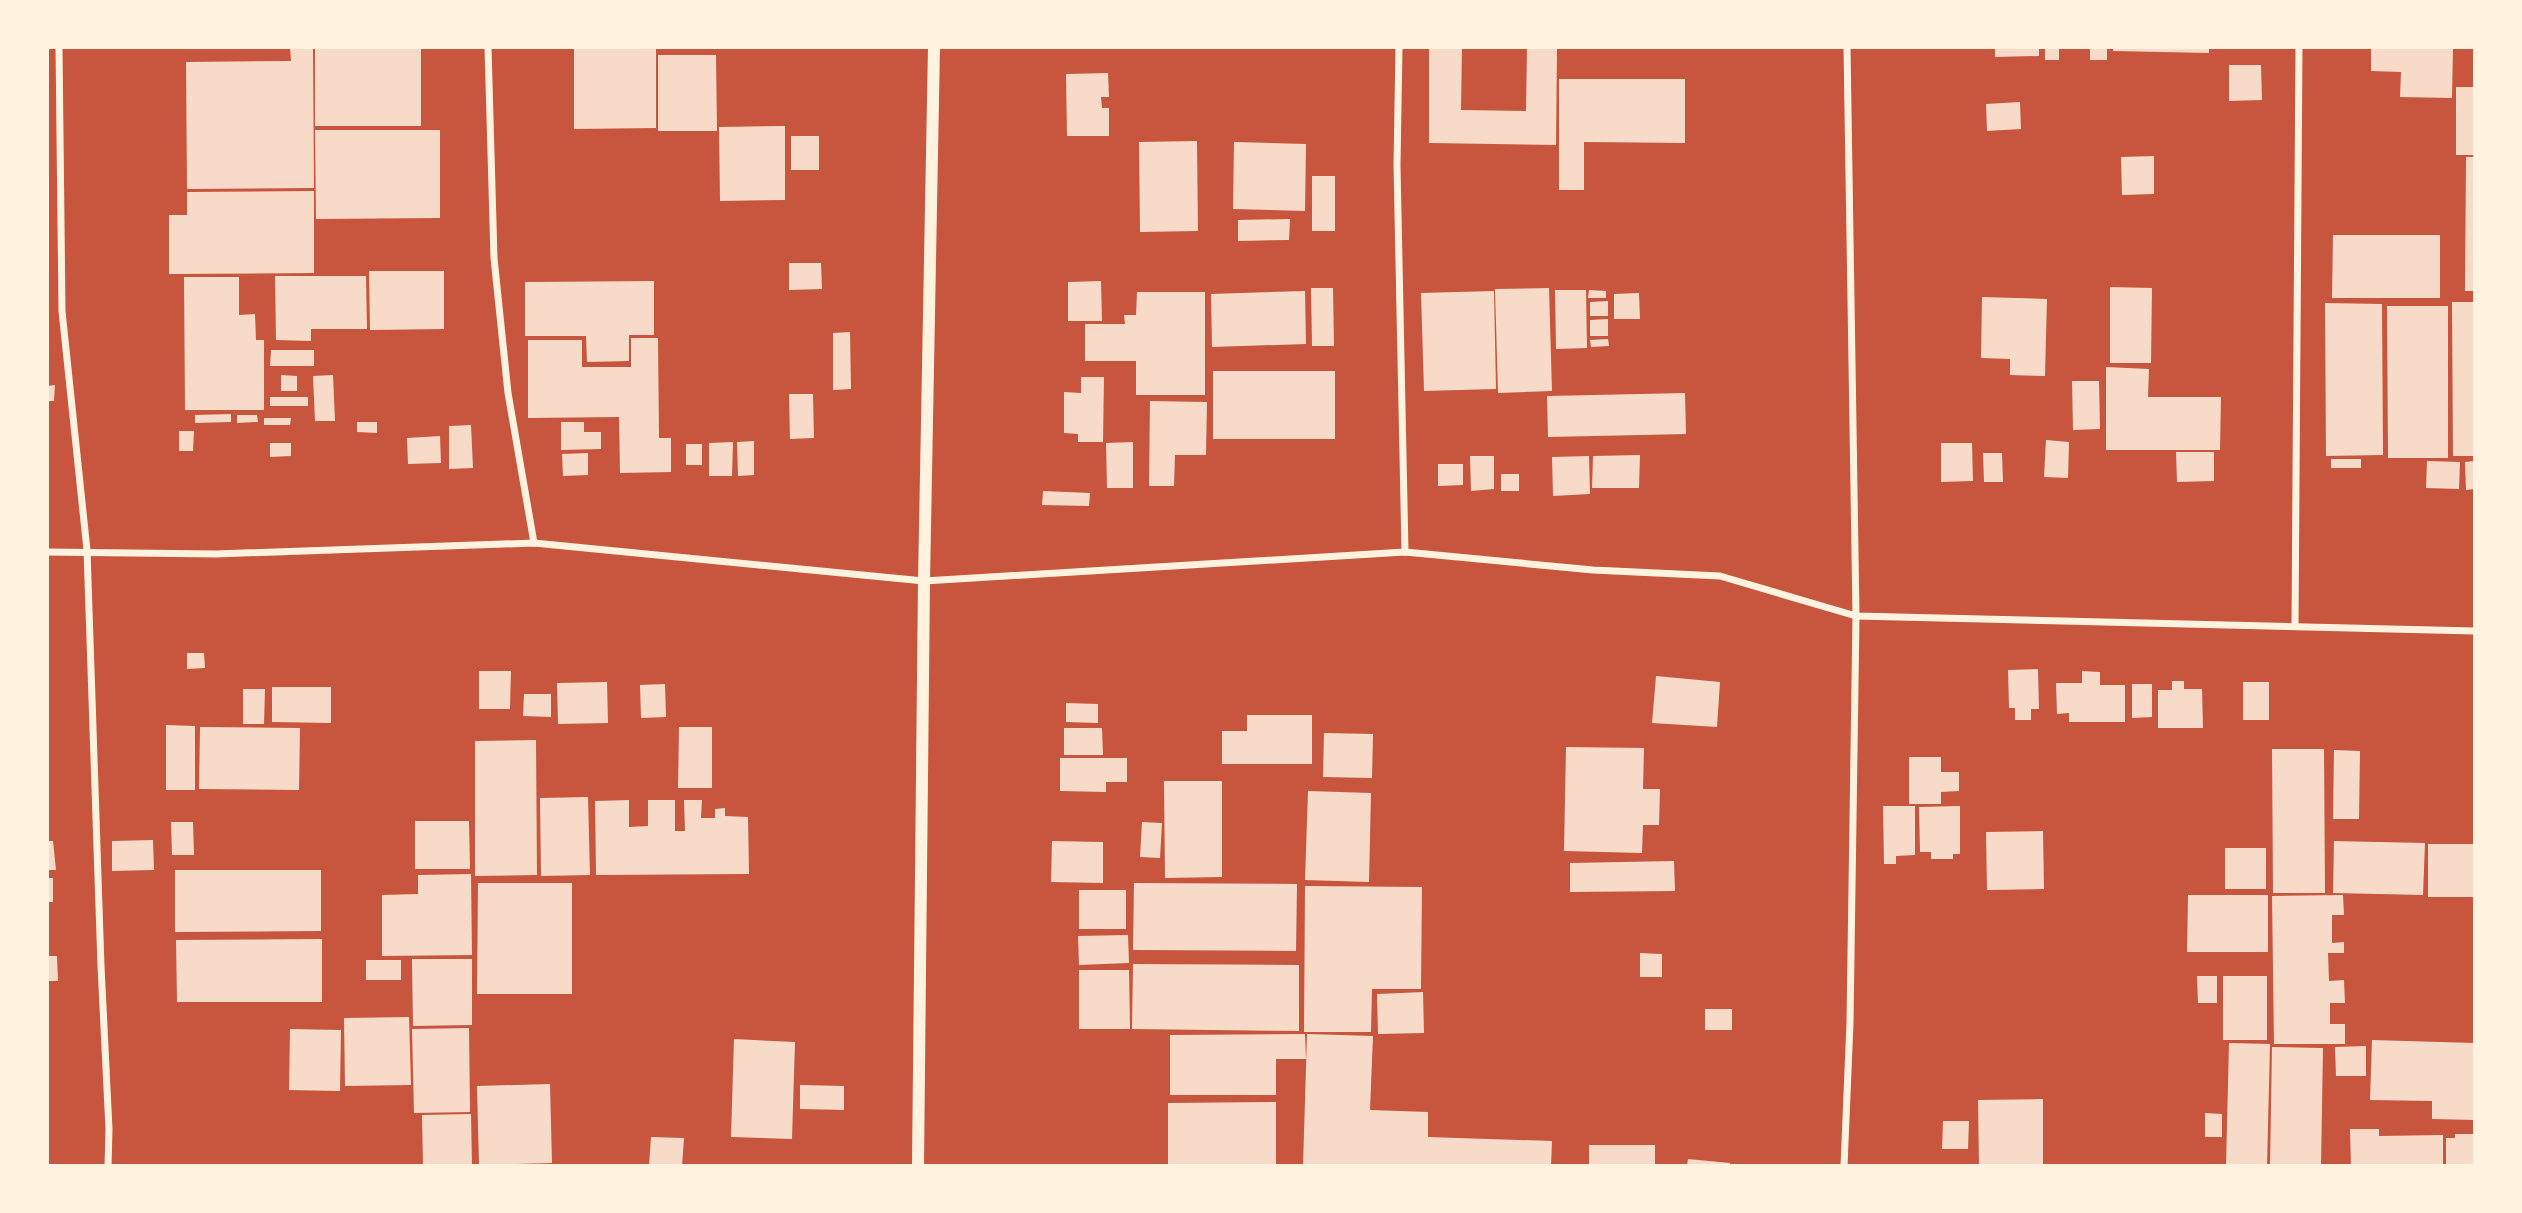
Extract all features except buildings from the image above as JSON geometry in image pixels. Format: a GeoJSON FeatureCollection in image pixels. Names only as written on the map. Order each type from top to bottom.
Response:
{"type":"FeatureCollection","features":[{"type":"Feature","properties":{"kind":"street"},"geometry":{"type":"LineString","coordinates":[[59,47],[62,311],[87,551],[109,1129],[108,1166]]}},
{"type":"Feature","properties":{"kind":"street"},"geometry":{"type":"LineString","coordinates":[[488,47],[494,258],[508,393],[534,543]]}},
{"type":"Feature","properties":{"kind":"street"},"geometry":{"type":"LineString","coordinates":[[918,1166],[924,581],[934,47]]}},
{"type":"Feature","properties":{"kind":"street"},"geometry":{"type":"LineString","coordinates":[[1399,47],[1397,164],[1405,552]]}},
{"type":"Feature","properties":{"kind":"street"},"geometry":{"type":"LineString","coordinates":[[1844,1166],[1850,1023],[1856,616],[1847,47]]}},
{"type":"Feature","properties":{"kind":"street"},"geometry":{"type":"LineString","coordinates":[[2295,625],[2299,47]]}},
{"type":"Feature","properties":{"kind":"street"},"geometry":{"type":"LineString","coordinates":[[47,551],[216,554],[534,543],[924,581],[1405,552],[1593,570],[1720,576],[1856,616],[2475,631]]}}]}
